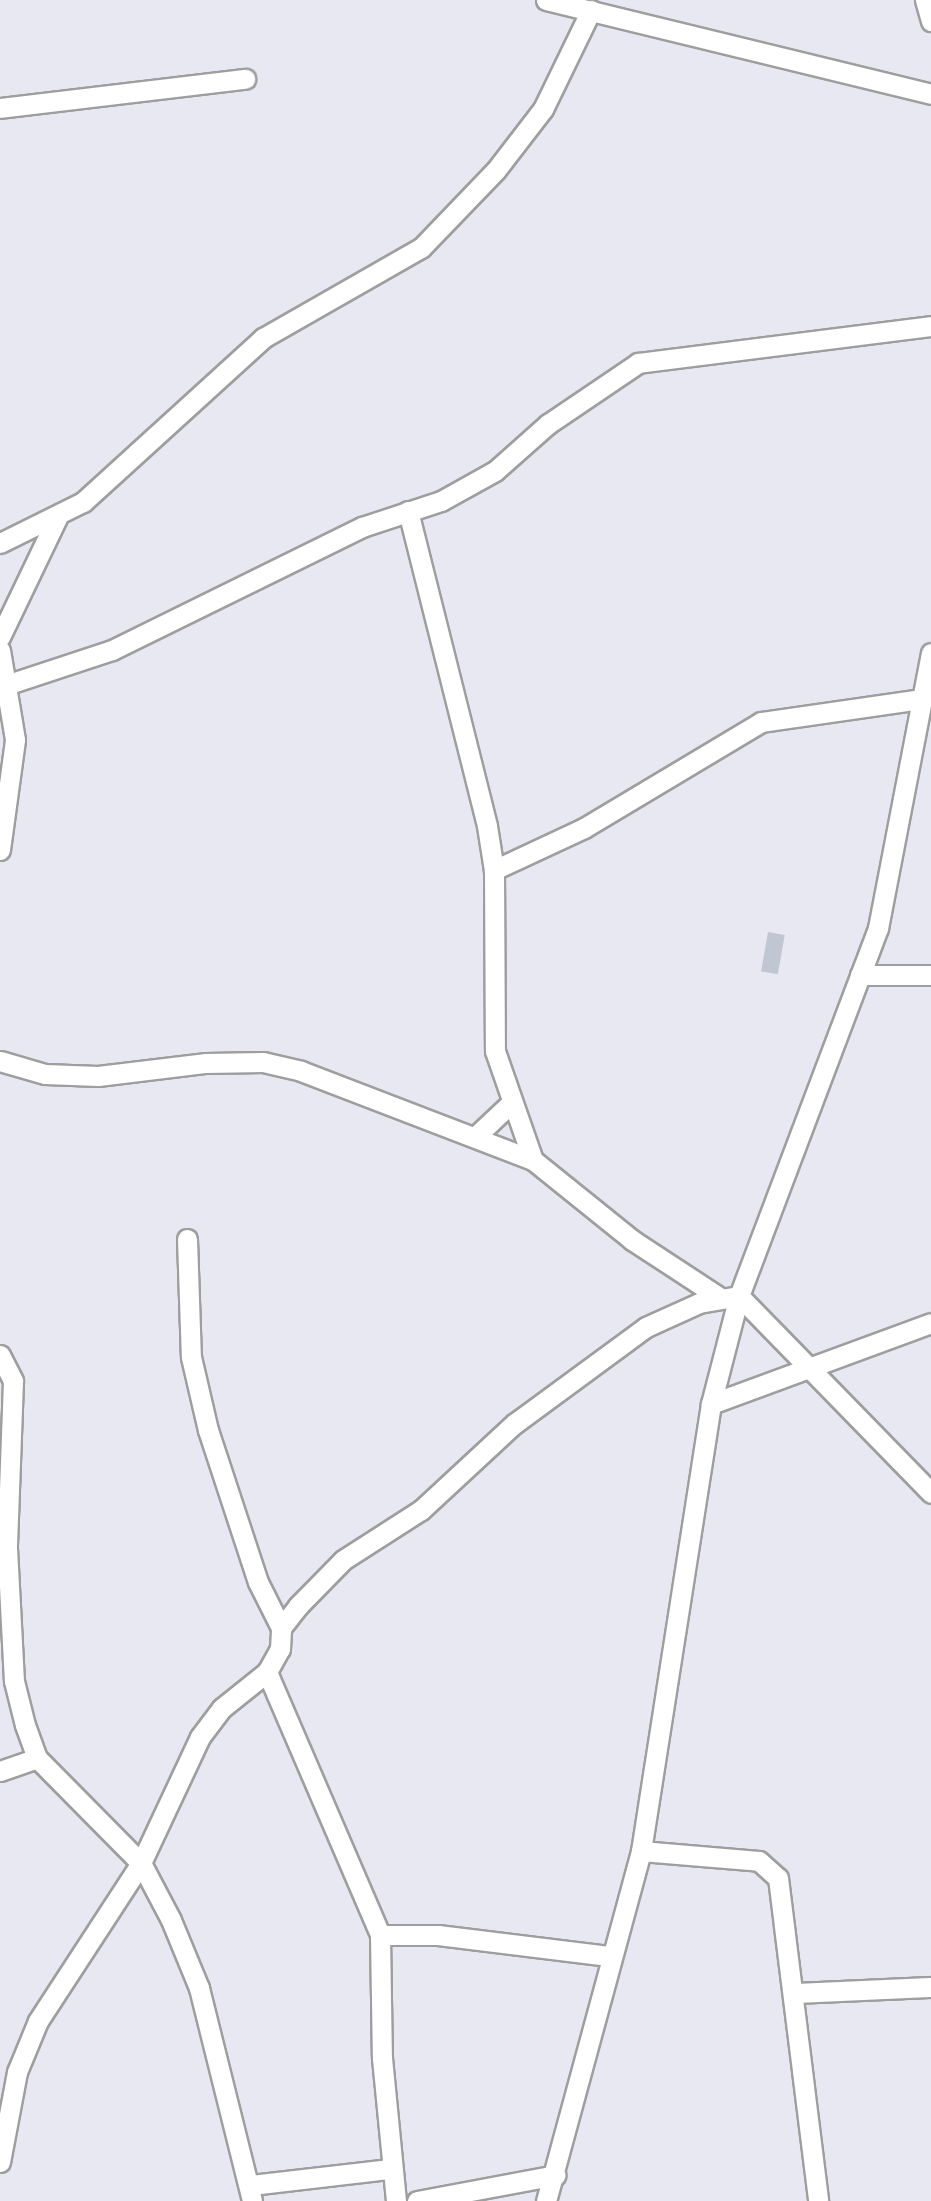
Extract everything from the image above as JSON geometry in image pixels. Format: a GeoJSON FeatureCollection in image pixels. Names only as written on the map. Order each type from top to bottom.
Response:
{"type":"FeatureCollection","features":[{"type":"Feature","properties":{"kind":"street"},"geometry":{"type":"LineString","coordinates":[[546,0],[583,5],[931,94]]}},
{"type":"Feature","properties":{"kind":"street"},"geometry":{"type":"LineString","coordinates":[[925,0],[931,21]]}},
{"type":"Feature","properties":{"kind":"street"},"geometry":{"type":"LineString","coordinates":[[0,543],[57,518],[126,468],[263,338],[421,248],[543,109],[583,5]]}},
{"type":"Feature","properties":{"kind":"street"},"geometry":{"type":"LineString","coordinates":[[0,108],[245,79]]}},
{"type":"Feature","properties":{"kind":"street"},"geometry":{"type":"LineString","coordinates":[[5,686],[112,650],[362,527],[408,511],[495,471],[548,424],[638,363],[931,326]]}},
{"type":"Feature","properties":{"kind":"street"},"geometry":{"type":"LineString","coordinates":[[408,511],[469,735],[494,870],[491,1015],[509,1105],[533,1160]]}},
{"type":"Feature","properties":{"kind":"street"},"geometry":{"type":"LineString","coordinates":[[0,637],[57,518]]}},
{"type":"Feature","properties":{"kind":"street"},"geometry":{"type":"LineString","coordinates":[[0,650],[15,740],[0,850]]}},
{"type":"Feature","properties":{"kind":"street"},"geometry":{"type":"LineString","coordinates":[[546,2201],[556,2175],[609,1955],[641,1851],[729,1297],[860,975],[896,859],[921,699],[931,653]]}},
{"type":"Feature","properties":{"kind":"street"},"geometry":{"type":"LineString","coordinates":[[494,870],[584,828],[761,722],[921,699]]}},
{"type":"Feature","properties":{"kind":"street"},"geometry":{"type":"LineString","coordinates":[[860,975],[931,975]]}},
{"type":"Feature","properties":{"kind":"street"},"geometry":{"type":"LineString","coordinates":[[0,1060],[45,1074],[98,1076],[263,1062],[476,1136],[533,1160],[632,1240],[729,1297],[806,1368],[931,1493]]}},
{"type":"Feature","properties":{"kind":"street"},"geometry":{"type":"LineString","coordinates":[[476,1136],[509,1105]]}},
{"type":"Feature","properties":{"kind":"street"},"geometry":{"type":"LineString","coordinates":[[0,2162],[18,2072],[38,2021],[141,1863],[200,1737],[222,1708],[267,1672],[280,1649],[281,1628],[258,1582],[208,1430],[191,1356],[187,1239]]}},
{"type":"Feature","properties":{"kind":"street"},"geometry":{"type":"LineString","coordinates":[[281,1628],[343,1560],[421,1510],[514,1424],[646,1327],[729,1297]]}},
{"type":"Feature","properties":{"kind":"street"},"geometry":{"type":"LineString","coordinates":[[711,1404],[931,1323]]}},
{"type":"Feature","properties":{"kind":"street"},"geometry":{"type":"LineString","coordinates":[[0,1354],[12,1381],[8,1548],[14,1681],[37,1758],[141,1863],[199,1988],[252,2193],[390,2169]]}},
{"type":"Feature","properties":{"kind":"street"},"geometry":{"type":"LineString","coordinates":[[267,1672],[309,1758],[380,1935],[390,2169],[396,2201]]}},
{"type":"Feature","properties":{"kind":"street"},"geometry":{"type":"LineString","coordinates":[[0,1771],[37,1758]]}},
{"type":"Feature","properties":{"kind":"street"},"geometry":{"type":"LineString","coordinates":[[641,1851],[769,1866],[778,1878],[818,2201]]}},
{"type":"Feature","properties":{"kind":"street"},"geometry":{"type":"LineString","coordinates":[[380,1935],[438,1935],[609,1955]]}},
{"type":"Feature","properties":{"kind":"street"},"geometry":{"type":"LineString","coordinates":[[794,1993],[931,1987]]}},
{"type":"Feature","properties":{"kind":"street"},"geometry":{"type":"LineString","coordinates":[[417,2201],[556,2175]]}},
{"type":"Feature","properties":{"kind":"building"},"geometry":{"type":"Polygon","coordinates":[[[768,932],[785,935],[778,974],[761,971],[768,932]]]}}]}
